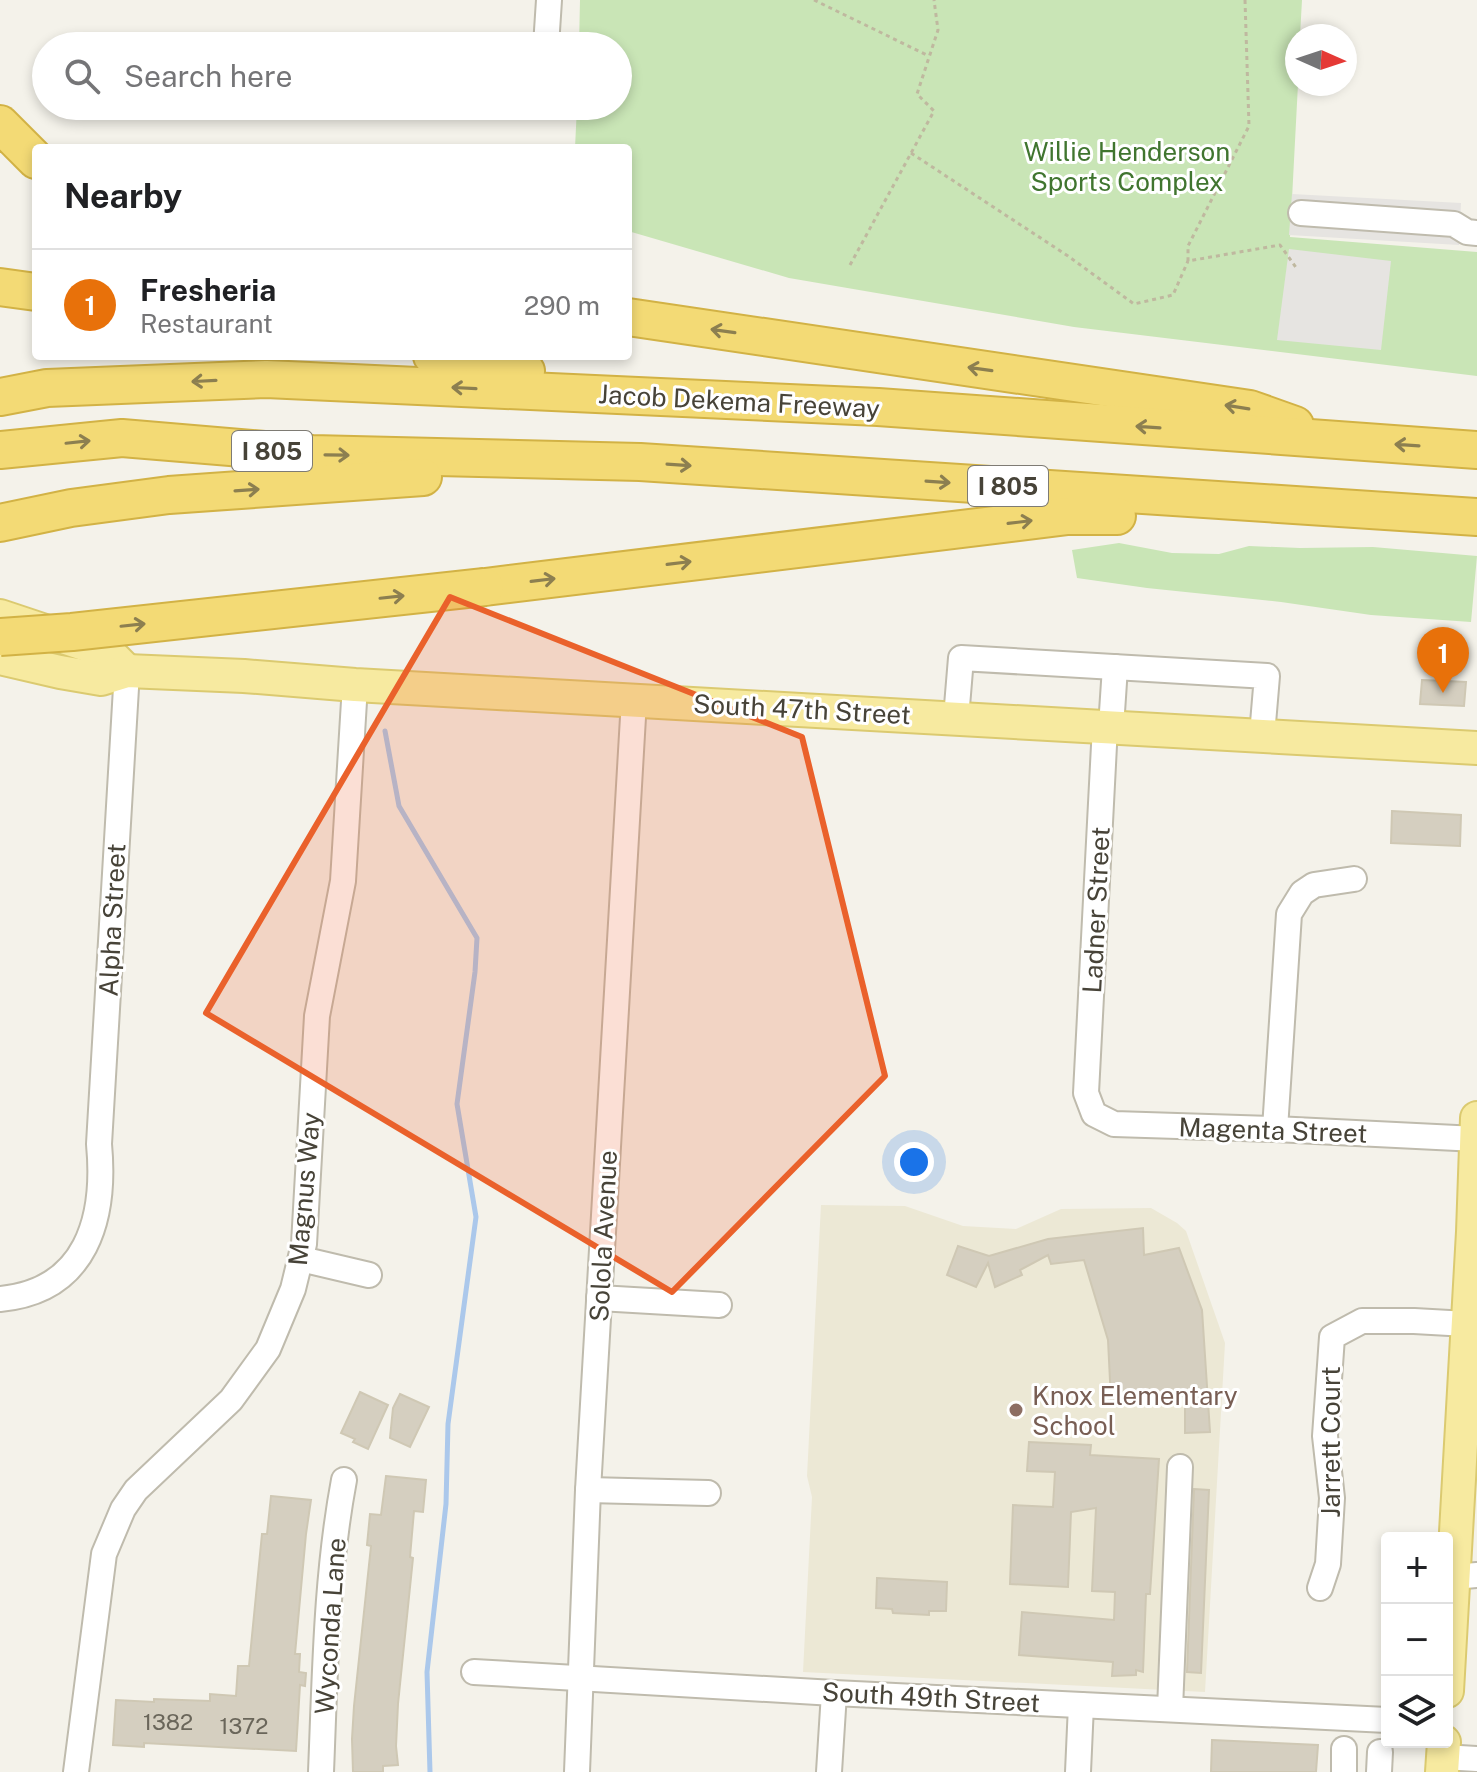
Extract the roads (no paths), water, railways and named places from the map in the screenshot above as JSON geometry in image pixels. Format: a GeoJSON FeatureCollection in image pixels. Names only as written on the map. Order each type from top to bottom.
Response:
{"type":"FeatureCollection","features":[{"type":"Feature","properties":{"kind":"highway"},"geometry":{"type":"LineString","coordinates":[[0,124],[32,156]]}},
{"type":"Feature","properties":{"kind":"highway"},"geometry":{"type":"LineString","coordinates":[[0,287],[32,291]]}},
{"type":"Feature","properties":{"kind":"highway"},"geometry":{"type":"LineString","coordinates":[[632,318],[1250,409],[1337,440]]}},
{"type":"Feature","properties":{"kind":"highway"},"geometry":{"type":"LineString","coordinates":[[457,360],[557,376],[878,407]]}},
{"type":"Feature","properties":{"kind":"highway","name":"Jacob Dekema Freeway"},"geometry":{"type":"LineString","coordinates":[[0,397],[47,388],[266,379],[878,407],[1477,450]]}},
{"type":"Feature","properties":{"kind":"highway","name":"I 805"},"geometry":{"type":"LineString","coordinates":[[0,450],[122,438],[312,454],[640,462],[1474,517]]}},
{"type":"Feature","properties":{"kind":"highway"},"geometry":{"type":"LineString","coordinates":[[0,523],[71,508],[169,495],[640,462]]}},
{"type":"Feature","properties":{"kind":"highway"},"geometry":{"type":"LineString","coordinates":[[0,637],[72,632],[485,587],[1068,516],[1474,517]]}},
{"type":"Feature","properties":{"kind":"main road"},"geometry":{"type":"LineString","coordinates":[[0,616],[108,652],[127,671]]}},
{"type":"Feature","properties":{"kind":"main road","name":"South 47th Street"},"geometry":{"type":"LineString","coordinates":[[0,658],[101,679],[127,671],[244,676],[355,685],[1477,748]]}},
{"type":"Feature","properties":{"kind":"main road"},"geometry":{"type":"LineString","coordinates":[[1449,1676],[1466,1576],[1467,1324],[1475,1232],[1477,1118]]}},
{"type":"Feature","properties":{"kind":"street"},"geometry":{"type":"LineString","coordinates":[[547,32],[549,0]]}},
{"type":"Feature","properties":{"kind":"street"},"geometry":{"type":"LineString","coordinates":[[1301,213],[1454,224],[1467,232],[1477,233]]}},
{"type":"Feature","properties":{"kind":"street"},"geometry":{"type":"LineString","coordinates":[[956,718],[961,658],[1267,676],[1262,735]]}},
{"type":"Feature","properties":{"kind":"street","name":"Ladner Street"},"geometry":{"type":"LineString","coordinates":[[1086,1093],[1108,727],[1115,667]]}},
{"type":"Feature","properties":{"kind":"street","name":"Alpha Street"},"geometry":{"type":"LineString","coordinates":[[0,1299],[39,1289],[59,1277],[77,1259],[91,1236],[97,1217],[127,671]]}},
{"type":"Feature","properties":{"kind":"street","name":"Magnus Way"},"geometry":{"type":"LineString","coordinates":[[76,1772],[104,1554],[123,1509],[146,1480],[231,1400],[268,1349],[293,1289],[301,1259],[317,1016],[343,881],[355,685]]}},
{"type":"Feature","properties":{"kind":"street","name":"Solola Avenue"},"geometry":{"type":"LineString","coordinates":[[577,1772],[588,1490],[634,700]]}},
{"type":"Feature","properties":{"kind":"street"},"geometry":{"type":"LineString","coordinates":[[1275,1129],[1289,914],[1302,893],[1314,885],[1354,879]]}},
{"type":"Feature","properties":{"kind":"street","name":"Magenta Street"},"geometry":{"type":"LineString","coordinates":[[1086,1093],[1094,1114],[1114,1124],[1477,1138]]}},
{"type":"Feature","properties":{"kind":"street"},"geometry":{"type":"LineString","coordinates":[[301,1259],[369,1275]]}},
{"type":"Feature","properties":{"kind":"street"},"geometry":{"type":"LineString","coordinates":[[599,1298],[719,1305]]}},
{"type":"Feature","properties":{"kind":"street","name":"Jarrett Court"},"geometry":{"type":"LineString","coordinates":[[1320,1588],[1328,1564],[1332,1498],[1325,1436],[1332,1337],[1362,1321],[1467,1324]]}},
{"type":"Feature","properties":{"kind":"street"},"geometry":{"type":"LineString","coordinates":[[1170,1709],[1180,1467]]}},
{"type":"Feature","properties":{"kind":"street","name":"Wyconda Lane"},"geometry":{"type":"LineString","coordinates":[[321,1772],[326,1648],[338,1509],[344,1480]]}},
{"type":"Feature","properties":{"kind":"street"},"geometry":{"type":"LineString","coordinates":[[588,1490],[708,1493]]}},
{"type":"Feature","properties":{"kind":"street","name":"South 49th Street"},"geometry":{"type":"LineString","coordinates":[[474,1672],[1381,1720]]}},
{"type":"Feature","properties":{"kind":"street"},"geometry":{"type":"LineString","coordinates":[[829,1772],[834,1693]]}},
{"type":"Feature","properties":{"kind":"street"},"geometry":{"type":"LineString","coordinates":[[1078,1772],[1081,1705]]}},
{"type":"Feature","properties":{"kind":"street"},"geometry":{"type":"LineString","coordinates":[[1443,1757],[1477,1759]]}},
{"type":"Feature","properties":{"kind":"waterway"},"geometry":{"type":"LineString","coordinates":[[385,731],[399,806],[477,938],[457,1104],[476,1217],[448,1424],[446,1504],[427,1672],[430,1772]]}},
{"type":"Feature","properties":{"kind":"place","name":"Fresheria"},"geometry":{"type":"Point","coordinates":[1443,693]}},
{"type":"Feature","properties":{"kind":"place","name":"Knox Elementary School"},"geometry":{"type":"Point","coordinates":[1016,1410]}},
{"type":"Feature","properties":{"kind":"park label","name":"Willie Henderson Sports Complex"},"geometry":{"type":"Point","coordinates":[1127,166]}}]}
